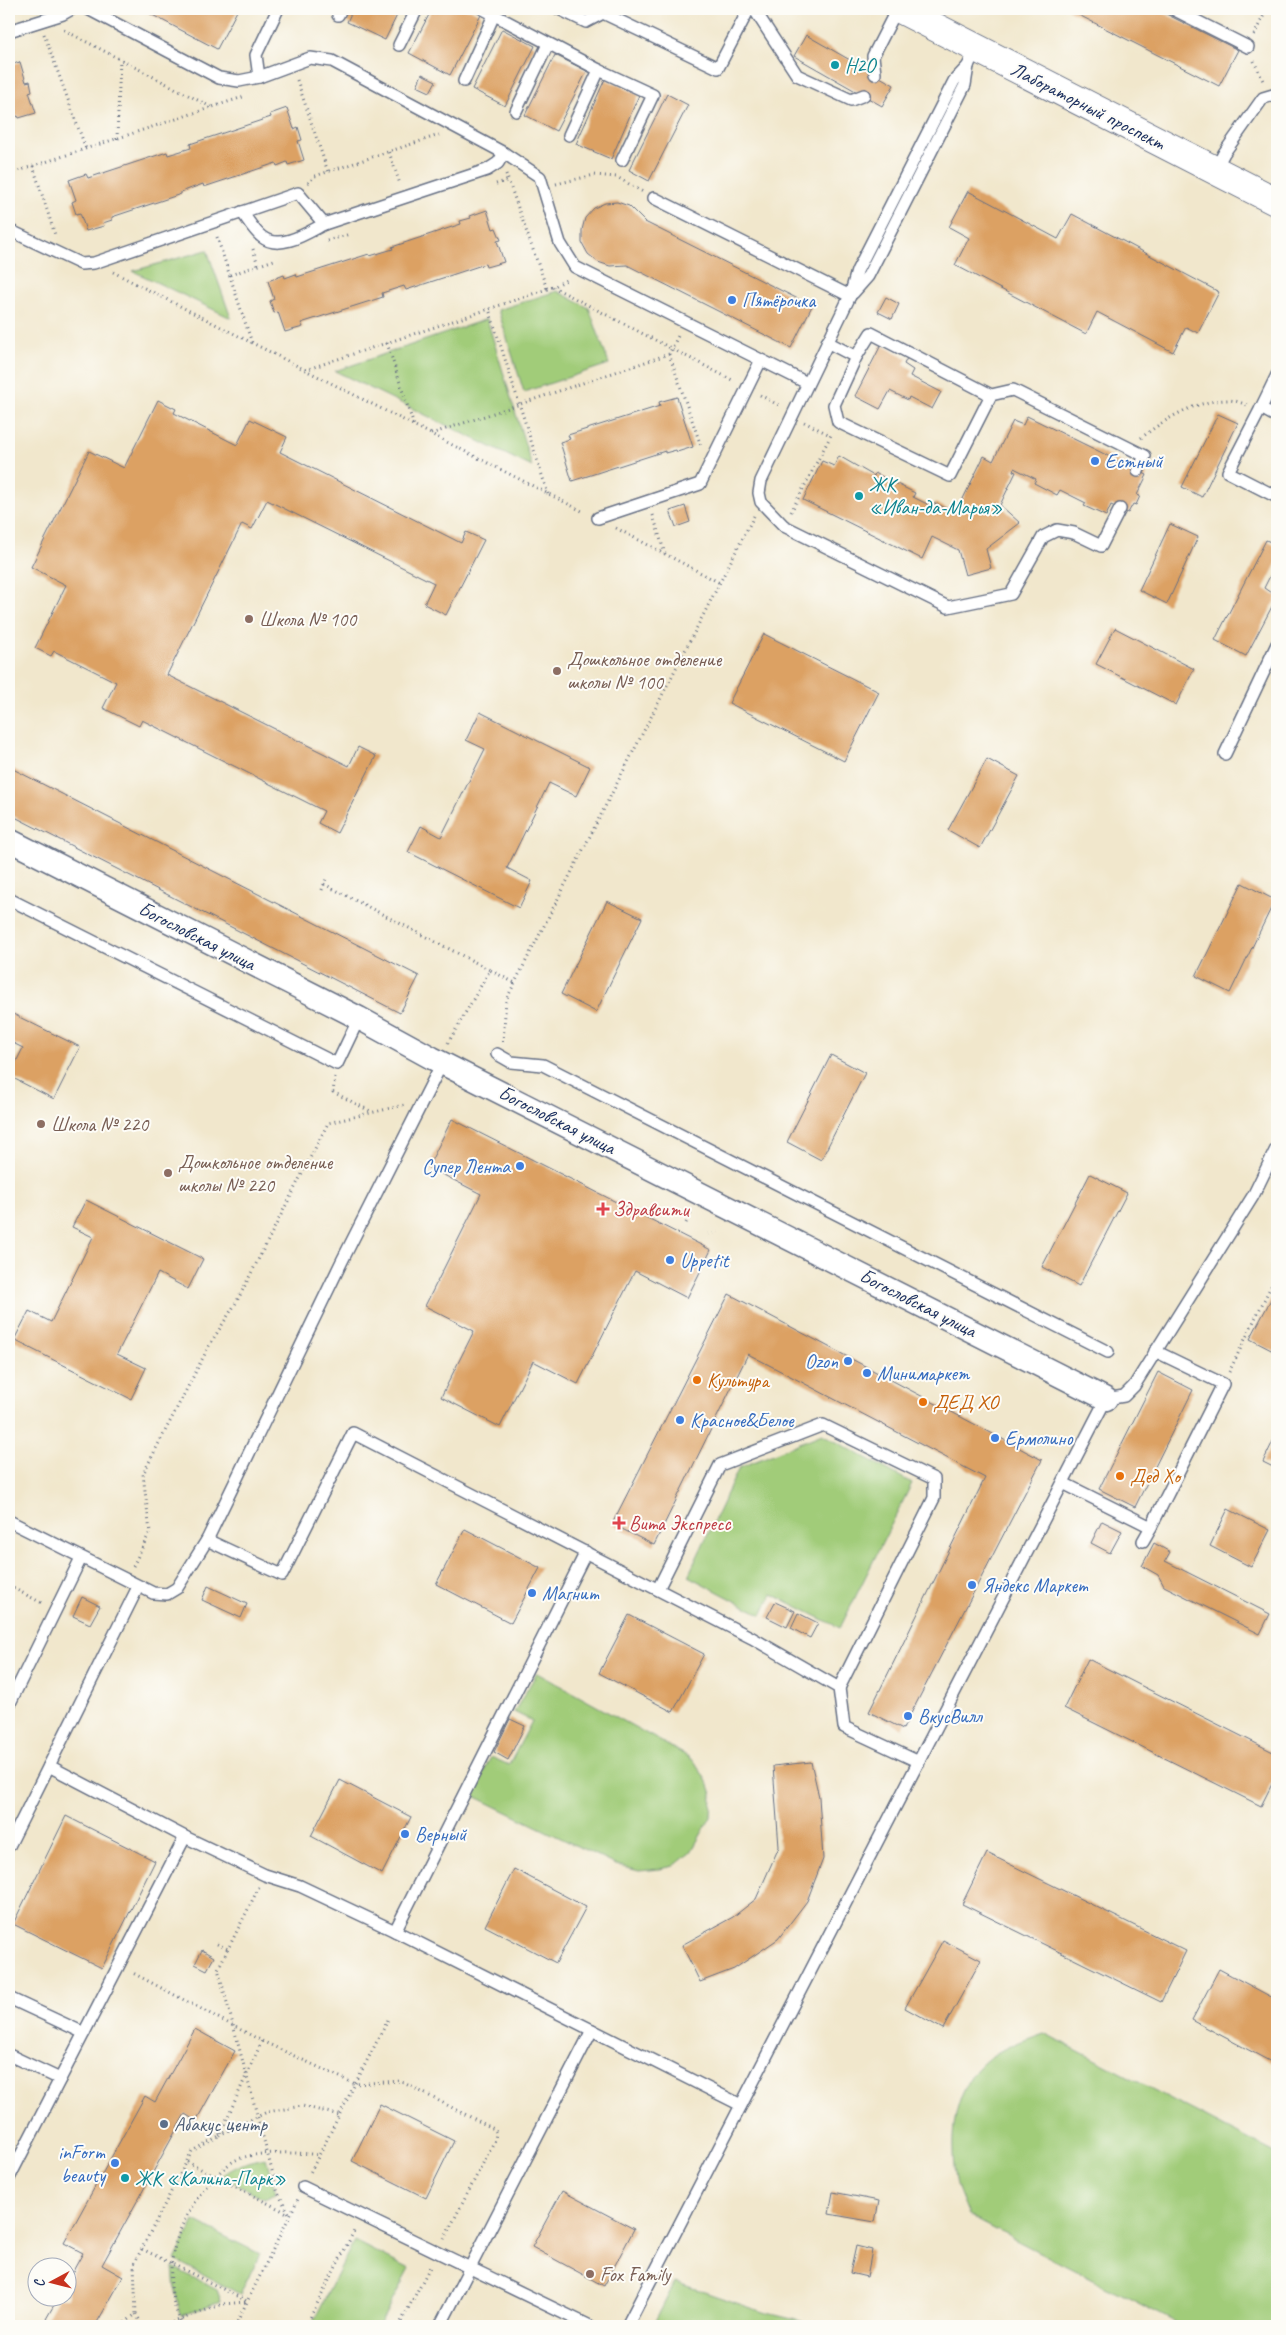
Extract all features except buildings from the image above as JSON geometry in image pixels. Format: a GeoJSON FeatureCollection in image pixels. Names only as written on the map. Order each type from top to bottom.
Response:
{"type":"FeatureCollection","features":[{"type":"Feature","properties":{"kind":"street","name":"Лабораторный проспект"},"geometry":{"type":"LineString","coordinates":[[904,10],[972,57],[1215,170],[1277,202]]}},
{"type":"Feature","properties":{"kind":"street","name":"Богословская улица"},"geometry":{"type":"LineString","coordinates":[[9,840],[359,1018],[443,1057],[1106,1399]]}},
{"type":"Feature","properties":{"kind":"lane"},"geometry":{"type":"LineString","coordinates":[[9,31],[43,21],[72,9]]}},
{"type":"Feature","properties":{"kind":"lane"},"geometry":{"type":"LineString","coordinates":[[88,9],[219,78],[239,81],[259,77],[310,58],[332,61],[504,153],[540,177],[560,243],[575,267],[760,362],[807,384]]}},
{"type":"Feature","properties":{"kind":"lane"},"geometry":{"type":"LineString","coordinates":[[259,77],[256,55],[278,9]]}},
{"type":"Feature","properties":{"kind":"lane"},"geometry":{"type":"LineString","coordinates":[[399,45],[417,9]]}},
{"type":"Feature","properties":{"kind":"lane"},"geometry":{"type":"LineString","coordinates":[[483,9],[599,70],[653,95],[622,160]]}},
{"type":"Feature","properties":{"kind":"lane"},"geometry":{"type":"LineString","coordinates":[[559,9],[586,22],[604,11],[718,68],[749,9]]}},
{"type":"Feature","properties":{"kind":"lane"},"geometry":{"type":"LineString","coordinates":[[754,9],[797,75],[851,100],[864,95]]}},
{"type":"Feature","properties":{"kind":"lane"},"geometry":{"type":"LineString","coordinates":[[1173,9],[1248,47]]}},
{"type":"Feature","properties":{"kind":"lane"},"geometry":{"type":"LineString","coordinates":[[875,74],[873,56],[904,10]]}},
{"type":"Feature","properties":{"kind":"lane"},"geometry":{"type":"LineString","coordinates":[[464,81],[494,15]]}},
{"type":"Feature","properties":{"kind":"lane"},"geometry":{"type":"LineString","coordinates":[[516,111],[548,44]]}},
{"type":"Feature","properties":{"kind":"lane"},"geometry":{"type":"LineString","coordinates":[[972,57],[954,80],[857,271],[850,296],[761,481],[759,493],[761,502],[784,526],[948,607],[1011,594],[1043,537],[1057,530],[1074,532],[1102,546],[1120,509]]}},
{"type":"Feature","properties":{"kind":"lane"},"geometry":{"type":"LineString","coordinates":[[568,135],[599,70]]}},
{"type":"Feature","properties":{"kind":"lane"},"geometry":{"type":"LineString","coordinates":[[1215,170],[1224,153],[1263,98],[1275,96]]}},
{"type":"Feature","properties":{"kind":"lane"},"geometry":{"type":"LineString","coordinates":[[242,212],[262,237],[278,243],[292,240],[324,224],[487,170],[498,163],[504,153]]}},
{"type":"Feature","properties":{"kind":"lane"},"geometry":{"type":"LineString","coordinates":[[9,230],[81,264],[94,263],[298,193],[324,224]]}},
{"type":"Feature","properties":{"kind":"lane"},"geometry":{"type":"LineString","coordinates":[[654,198],[850,296]]}},
{"type":"Feature","properties":{"kind":"lane"},"geometry":{"type":"LineString","coordinates":[[991,394],[950,476],[838,422],[834,405],[856,357],[871,333],[991,394],[1013,390],[1145,456],[1138,471]]}},
{"type":"Feature","properties":{"kind":"lane"},"geometry":{"type":"LineString","coordinates":[[827,342],[856,357]]}},
{"type":"Feature","properties":{"kind":"lane"},"geometry":{"type":"LineString","coordinates":[[598,518],[700,484],[760,362]]}},
{"type":"Feature","properties":{"kind":"lane"},"geometry":{"type":"LineString","coordinates":[[1277,375],[1228,472],[1277,498]]}},
{"type":"Feature","properties":{"kind":"lane"},"geometry":{"type":"LineString","coordinates":[[1261,408],[1277,417]]}},
{"type":"Feature","properties":{"kind":"lane"},"geometry":{"type":"LineString","coordinates":[[1225,754],[1277,644]]}},
{"type":"Feature","properties":{"kind":"lane"},"geometry":{"type":"LineString","coordinates":[[9,899],[337,1064],[359,1018]]}},
{"type":"Feature","properties":{"kind":"lane"},"geometry":{"type":"LineString","coordinates":[[497,1054],[511,1062],[543,1065],[1108,1352]]}},
{"type":"Feature","properties":{"kind":"lane"},"geometry":{"type":"LineString","coordinates":[[9,1521],[153,1593],[167,1594],[177,1588],[207,1540],[443,1057]]}},
{"type":"Feature","properties":{"kind":"lane"},"geometry":{"type":"LineString","coordinates":[[627,2326],[1106,1399],[1124,1396],[1134,1386],[1252,1196],[1277,1147]]}},
{"type":"Feature","properties":{"kind":"lane"},"geometry":{"type":"LineString","coordinates":[[1143,1542],[1223,1384],[1155,1351]]}},
{"type":"Feature","properties":{"kind":"lane"},"geometry":{"type":"LineString","coordinates":[[658,1589],[720,1465],[823,1425],[934,1479],[934,1498],[839,1688],[844,1727],[919,1762]]}},
{"type":"Feature","properties":{"kind":"lane"},"geometry":{"type":"LineString","coordinates":[[207,1540],[282,1575],[353,1433],[752,1638],[839,1688]]}},
{"type":"Feature","properties":{"kind":"lane"},"geometry":{"type":"LineString","coordinates":[[1062,1483],[1151,1527]]}},
{"type":"Feature","properties":{"kind":"lane"},"geometry":{"type":"LineString","coordinates":[[395,1931],[586,1552]]}},
{"type":"Feature","properties":{"kind":"lane"},"geometry":{"type":"LineString","coordinates":[[9,1705],[81,1558]]}},
{"type":"Feature","properties":{"kind":"lane"},"geometry":{"type":"LineString","coordinates":[[9,1846],[138,1587]]}},
{"type":"Feature","properties":{"kind":"lane"},"geometry":{"type":"LineString","coordinates":[[49,1766],[185,1837],[265,1875],[300,1886],[395,1931],[741,2105]]}},
{"type":"Feature","properties":{"kind":"lane"},"geometry":{"type":"LineString","coordinates":[[9,2178],[185,1837]]}},
{"type":"Feature","properties":{"kind":"lane"},"geometry":{"type":"LineString","coordinates":[[9,1998],[84,2033]]}},
{"type":"Feature","properties":{"kind":"lane"},"geometry":{"type":"LineString","coordinates":[[440,2326],[592,2030]]}},
{"type":"Feature","properties":{"kind":"lane"},"geometry":{"type":"LineString","coordinates":[[9,2055],[60,2079]]}},
{"type":"Feature","properties":{"kind":"lane"},"geometry":{"type":"LineString","coordinates":[[304,2188],[590,2326]]}},
{"type":"Feature","properties":{"kind":"path"},"geometry":{"type":"LineString","coordinates":[[1267,9],[1248,47],[1262,81],[1275,96]]}},
{"type":"Feature","properties":{"kind":"path"},"geometry":{"type":"LineString","coordinates":[[43,21],[212,108]]}},
{"type":"Feature","properties":{"kind":"path"},"geometry":{"type":"LineString","coordinates":[[43,21],[86,149]]}},
{"type":"Feature","properties":{"kind":"path"},"geometry":{"type":"LineString","coordinates":[[117,139],[120,59]]}},
{"type":"Feature","properties":{"kind":"path"},"geometry":{"type":"LineString","coordinates":[[288,82],[323,71],[332,61]]}},
{"type":"Feature","properties":{"kind":"path"},"geometry":{"type":"LineString","coordinates":[[296,80],[328,172]]}},
{"type":"Feature","properties":{"kind":"path"},"geometry":{"type":"LineString","coordinates":[[9,174],[246,96]]}},
{"type":"Feature","properties":{"kind":"path"},"geometry":{"type":"LineString","coordinates":[[33,166],[61,254]]}},
{"type":"Feature","properties":{"kind":"path"},"geometry":{"type":"LineString","coordinates":[[544,188],[594,175],[617,177],[654,198]]}},
{"type":"Feature","properties":{"kind":"path"},"geometry":{"type":"LineString","coordinates":[[212,222],[252,343]]}},
{"type":"Feature","properties":{"kind":"path"},"geometry":{"type":"LineString","coordinates":[[208,242],[227,236]]}},
{"type":"Feature","properties":{"kind":"path"},"geometry":{"type":"LineString","coordinates":[[252,247],[258,265]]}},
{"type":"Feature","properties":{"kind":"path"},"geometry":{"type":"LineString","coordinates":[[94,263],[548,495],[598,518],[720,583]]}},
{"type":"Feature","properties":{"kind":"path"},"geometry":{"type":"LineString","coordinates":[[113,272],[122,269]]}},
{"type":"Feature","properties":{"kind":"path"},"geometry":{"type":"LineString","coordinates":[[305,370],[553,287],[584,271]]}},
{"type":"Feature","properties":{"kind":"path"},"geometry":{"type":"LineString","coordinates":[[553,287],[747,388],[830,436]]}},
{"type":"Feature","properties":{"kind":"path"},"geometry":{"type":"LineString","coordinates":[[489,309],[548,495]]}},
{"type":"Feature","properties":{"kind":"path"},"geometry":{"type":"LineString","coordinates":[[684,323],[669,354],[708,468]]}},
{"type":"Feature","properties":{"kind":"path"},"geometry":{"type":"LineString","coordinates":[[387,343],[414,426]]}},
{"type":"Feature","properties":{"kind":"path"},"geometry":{"type":"LineString","coordinates":[[431,434],[669,354]]}},
{"type":"Feature","properties":{"kind":"path"},"geometry":{"type":"LineString","coordinates":[[1128,449],[1176,414],[1203,405],[1229,400],[1247,404]]}},
{"type":"Feature","properties":{"kind":"path"},"geometry":{"type":"LineString","coordinates":[[784,526],[838,422]]}},
{"type":"Feature","properties":{"kind":"path"},"geometry":{"type":"LineString","coordinates":[[648,501],[665,555]]}},
{"type":"Feature","properties":{"kind":"path"},"geometry":{"type":"LineString","coordinates":[[497,1054],[504,1039],[506,1000],[761,502]]}},
{"type":"Feature","properties":{"kind":"path"},"geometry":{"type":"LineString","coordinates":[[322,890],[326,879]]}},
{"type":"Feature","properties":{"kind":"path"},"geometry":{"type":"LineString","coordinates":[[324,884],[515,982]]}},
{"type":"Feature","properties":{"kind":"path"},"geometry":{"type":"LineString","coordinates":[[443,1057],[490,970]]}},
{"type":"Feature","properties":{"kind":"path"},"geometry":{"type":"LineString","coordinates":[[337,1064],[333,1092],[373,1113]]}},
{"type":"Feature","properties":{"kind":"path"},"geometry":{"type":"LineString","coordinates":[[126,1580],[150,1532],[143,1474],[210,1344],[236,1303],[328,1123],[404,1105],[409,1097]]}},
{"type":"Feature","properties":{"kind":"path"},"geometry":{"type":"LineString","coordinates":[[708,1234],[718,1233]]}},
{"type":"Feature","properties":{"kind":"path"},"geometry":{"type":"LineString","coordinates":[[1223,1384],[1277,1274]]}},
{"type":"Feature","properties":{"kind":"path"},"geometry":{"type":"LineString","coordinates":[[9,1463],[12,1473]]}},
{"type":"Feature","properties":{"kind":"path"},"geometry":{"type":"LineString","coordinates":[[9,1586],[56,1610]]}},
{"type":"Feature","properties":{"kind":"path"},"geometry":{"type":"LineString","coordinates":[[265,1875],[218,1969],[278,2193],[290,2214]]}},
{"type":"Feature","properties":{"kind":"path"},"geometry":{"type":"LineString","coordinates":[[217,1944],[228,1949]]}},
{"type":"Feature","properties":{"kind":"path"},"geometry":{"type":"LineString","coordinates":[[118,1966],[262,2041],[355,2084],[400,2081],[494,2129],[496,2132],[495,2140],[400,2326]]}},
{"type":"Feature","properties":{"kind":"path"},"geometry":{"type":"LineString","coordinates":[[235,2326],[339,2114],[388,2020]]}},
{"type":"Feature","properties":{"kind":"path"},"geometry":{"type":"LineString","coordinates":[[219,2136],[262,2041]]}},
{"type":"Feature","properties":{"kind":"path"},"geometry":{"type":"LineString","coordinates":[[143,2326],[136,2314],[134,2264],[192,2151],[267,2112],[302,2106],[339,2114]]}},
{"type":"Feature","properties":{"kind":"path"},"geometry":{"type":"LineString","coordinates":[[183,2326],[171,2292],[171,2263],[180,2229],[195,2200],[215,2176],[237,2160],[296,2151],[319,2155]]}},
{"type":"Feature","properties":{"kind":"path"},"geometry":{"type":"LineString","coordinates":[[186,2162],[290,2214]]}},
{"type":"Feature","properties":{"kind":"path"},"geometry":{"type":"LineString","coordinates":[[306,2326],[362,2216]]}},
{"type":"Feature","properties":{"kind":"path"},"geometry":{"type":"LineString","coordinates":[[142,2249],[247,2302]]}},
{"type":"Feature","properties":{"kind":"path"},"geometry":{"type":"LineString","coordinates":[[163,2326],[223,2304],[247,2302]]}},
{"type":"Feature","properties":{"kind":"path"},"geometry":{"type":"LineString","coordinates":[[121,2326],[136,2314]]}},
{"type":"Feature","properties":{"kind":"green space"},"geometry":{"type":"Polygon","coordinates":[[[207,250],[231,318],[133,271],[207,250]]]}},
{"type":"Feature","properties":{"kind":"green space"},"geometry":{"type":"Polygon","coordinates":[[[557,291],[589,308],[609,364],[524,392],[498,310],[557,291]]]}},
{"type":"Feature","properties":{"kind":"green space"},"geometry":{"type":"Polygon","coordinates":[[[487,319],[532,467],[335,371],[487,319]]]}},
{"type":"Feature","properties":{"kind":"green space"},"geometry":{"type":"Polygon","coordinates":[[[822,1434],[912,1483],[840,1628],[772,1594],[762,1615],[688,1576],[739,1468],[822,1434]]]}},
{"type":"Feature","properties":{"kind":"green space"},"geometry":{"type":"Polygon","coordinates":[[[537,1673],[695,1762],[709,1785],[712,1794],[711,1817],[691,1852],[674,1866],[639,1871],[616,1865],[472,1795],[491,1757],[509,1765],[532,1721],[514,1712],[537,1673]]]}},
{"type":"Feature","properties":{"kind":"green space"},"geometry":{"type":"Polygon","coordinates":[[[1044,2033],[1277,2154],[1277,2323],[1269,2326],[1183,2326],[969,2216],[957,2184],[953,2150],[955,2118],[964,2089],[972,2076],[989,2058],[1011,2045],[1044,2033]]]}},
{"type":"Feature","properties":{"kind":"green space"},"geometry":{"type":"Polygon","coordinates":[[[266,2158],[276,2193],[264,2198],[221,2176],[242,2164],[266,2158]]]}},
{"type":"Feature","properties":{"kind":"green space"},"geometry":{"type":"Polygon","coordinates":[[[194,2221],[260,2254],[240,2294],[175,2260],[194,2221]]]}},
{"type":"Feature","properties":{"kind":"green space"},"geometry":{"type":"Polygon","coordinates":[[[354,2241],[409,2269],[379,2326],[311,2326],[354,2241]]]}},
{"type":"Feature","properties":{"kind":"green space"},"geometry":{"type":"Polygon","coordinates":[[[173,2267],[217,2290],[221,2301],[181,2316],[175,2291],[173,2267]]]}},
{"type":"Feature","properties":{"kind":"green space"},"geometry":{"type":"Polygon","coordinates":[[[675,2282],[763,2312],[804,2322],[804,2326],[653,2326],[675,2282]]]}},
{"type":"Feature","properties":{"kind":"place","name":"H2O"},"geometry":{"type":"Point","coordinates":[835,65]}},
{"type":"Feature","properties":{"kind":"place","name":"Пятёрочка"},"geometry":{"type":"Point","coordinates":[732,300]}},
{"type":"Feature","properties":{"kind":"place","name":"Естный"},"geometry":{"type":"Point","coordinates":[1095,461]}},
{"type":"Feature","properties":{"kind":"place","name":"ЖК «Иван-да-Марья»"},"geometry":{"type":"Point","coordinates":[859,496]}},
{"type":"Feature","properties":{"kind":"place","name":"Школа № 100"},"geometry":{"type":"Point","coordinates":[249,619]}},
{"type":"Feature","properties":{"kind":"place","name":"Дошкольное отделение школы № 100"},"geometry":{"type":"Point","coordinates":[557,671]}},
{"type":"Feature","properties":{"kind":"place","name":"Школа № 220"},"geometry":{"type":"Point","coordinates":[41,1124]}},
{"type":"Feature","properties":{"kind":"place","name":"Супер Лента"},"geometry":{"type":"Point","coordinates":[520,1166]}},
{"type":"Feature","properties":{"kind":"place","name":"Дошкольное отделение школы № 220"},"geometry":{"type":"Point","coordinates":[168,1173]}},
{"type":"Feature","properties":{"kind":"place","name":"Здравсити"},"geometry":{"type":"Point","coordinates":[603,1209]}},
{"type":"Feature","properties":{"kind":"place","name":"Uppetit"},"geometry":{"type":"Point","coordinates":[670,1260]}},
{"type":"Feature","properties":{"kind":"place","name":"Ozon"},"geometry":{"type":"Point","coordinates":[848,1361]}},
{"type":"Feature","properties":{"kind":"place","name":"Минимаркет"},"geometry":{"type":"Point","coordinates":[867,1373]}},
{"type":"Feature","properties":{"kind":"place","name":"Культура"},"geometry":{"type":"Point","coordinates":[697,1380]}},
{"type":"Feature","properties":{"kind":"place","name":"ДЕД ХО"},"geometry":{"type":"Point","coordinates":[923,1402]}},
{"type":"Feature","properties":{"kind":"place","name":"Красное&Белое"},"geometry":{"type":"Point","coordinates":[680,1420]}},
{"type":"Feature","properties":{"kind":"place","name":"Ермолино"},"geometry":{"type":"Point","coordinates":[995,1438]}},
{"type":"Feature","properties":{"kind":"place","name":"Дед Хо"},"geometry":{"type":"Point","coordinates":[1120,1476]}},
{"type":"Feature","properties":{"kind":"place","name":"Вита Экспресс"},"geometry":{"type":"Point","coordinates":[619,1523]}},
{"type":"Feature","properties":{"kind":"place","name":"Яндекс Маркет"},"geometry":{"type":"Point","coordinates":[972,1585]}},
{"type":"Feature","properties":{"kind":"place","name":"Магнит"},"geometry":{"type":"Point","coordinates":[532,1593]}},
{"type":"Feature","properties":{"kind":"place","name":"ВкусВилл"},"geometry":{"type":"Point","coordinates":[908,1716]}},
{"type":"Feature","properties":{"kind":"place","name":"Верный"},"geometry":{"type":"Point","coordinates":[405,1834]}},
{"type":"Feature","properties":{"kind":"place","name":"Абакус центр"},"geometry":{"type":"Point","coordinates":[164,2124]}},
{"type":"Feature","properties":{"kind":"place","name":"inForm beauty"},"geometry":{"type":"Point","coordinates":[115,2163]}},
{"type":"Feature","properties":{"kind":"place","name":"ЖК «Калина-Парк»"},"geometry":{"type":"Point","coordinates":[125,2178]}},
{"type":"Feature","properties":{"kind":"place","name":"Fox Family"},"geometry":{"type":"Point","coordinates":[590,2274]}}]}
